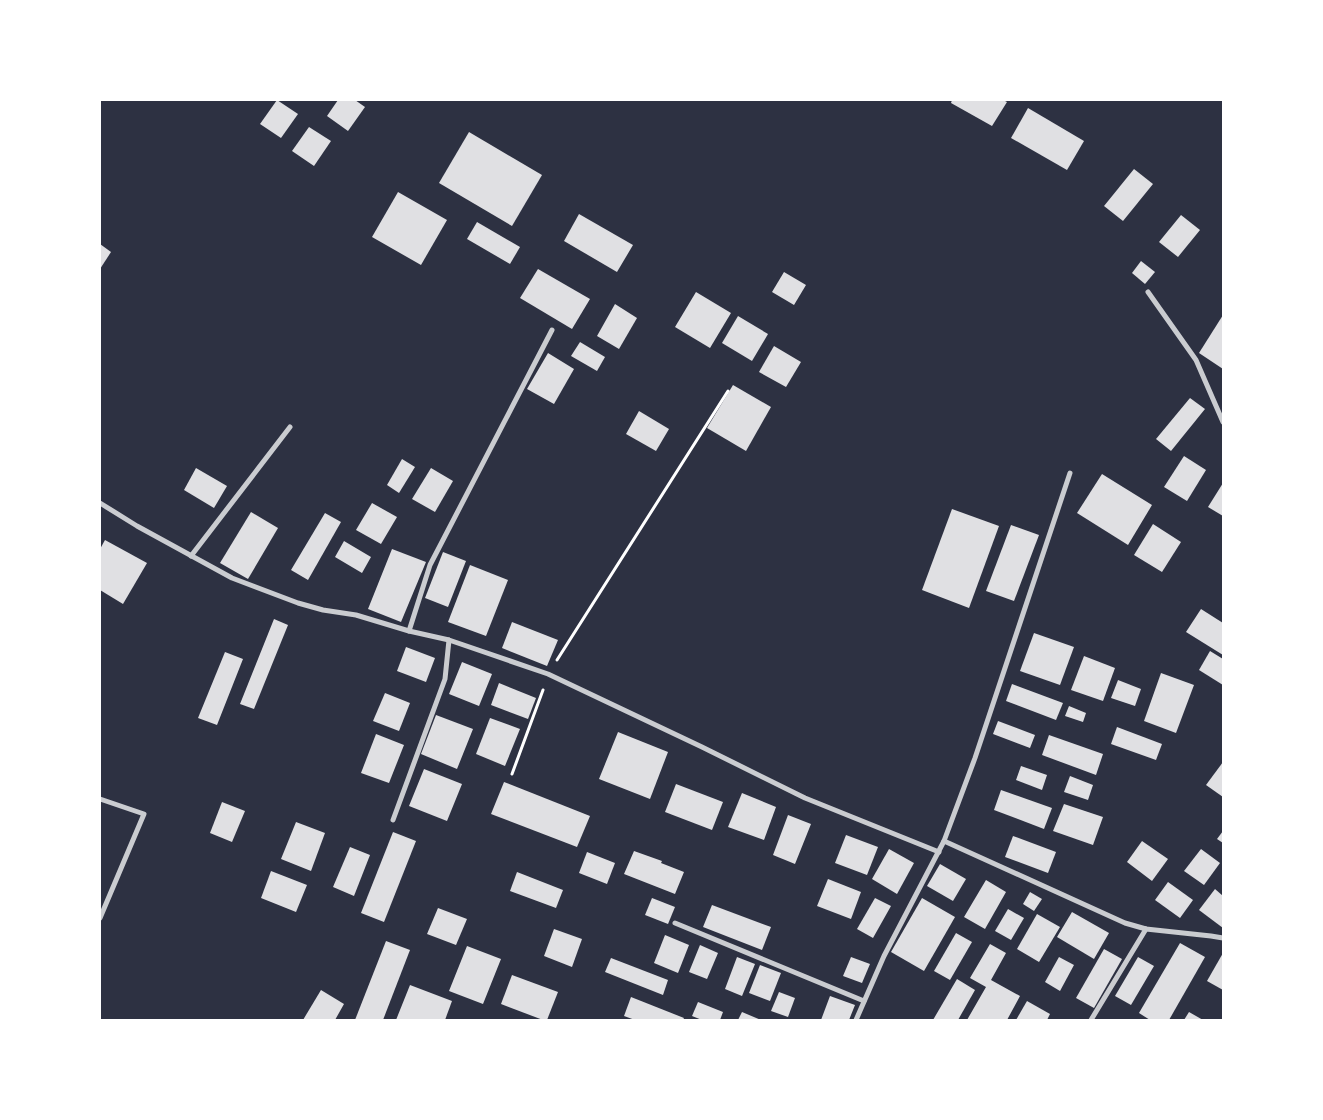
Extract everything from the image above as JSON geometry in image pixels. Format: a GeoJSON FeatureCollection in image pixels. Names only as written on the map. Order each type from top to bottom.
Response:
{"type":"FeatureCollection","features":[{"type":"Feature","properties":{"kind":"street"},"geometry":{"type":"LineString","coordinates":[[1148,292],[1196,360],[1223,422]]}},
{"type":"Feature","properties":{"kind":"street"},"geometry":{"type":"LineString","coordinates":[[409,631],[430,565],[552,330]]}},
{"type":"Feature","properties":{"kind":"street"},"geometry":{"type":"LineString","coordinates":[[190,556],[290,427]]}},
{"type":"Feature","properties":{"kind":"street"},"geometry":{"type":"LineString","coordinates":[[856,1020],[901,921],[944,841],[975,758],[1070,473]]}},
{"type":"Feature","properties":{"kind":"street"},"geometry":{"type":"LineString","coordinates":[[100,503],[137,526],[232,578],[298,603],[322,610],[356,614],[409,631],[449,640],[548,674],[805,798],[938,852]]}},
{"type":"Feature","properties":{"kind":"street"},"geometry":{"type":"LineString","coordinates":[[393,820],[445,678],[449,640]]}},
{"type":"Feature","properties":{"kind":"street"},"geometry":{"type":"LineString","coordinates":[[100,799],[144,814],[100,918]]}},
{"type":"Feature","properties":{"kind":"street"},"geometry":{"type":"LineString","coordinates":[[944,841],[1125,923],[1146,929],[1223,938]]}},
{"type":"Feature","properties":{"kind":"street"},"geometry":{"type":"LineString","coordinates":[[675,923],[864,1001]]}},
{"type":"Feature","properties":{"kind":"street"},"geometry":{"type":"LineString","coordinates":[[1091,1020],[1146,929]]}},
{"type":"Feature","properties":{"kind":"path"},"geometry":{"type":"LineString","coordinates":[[512,774],[548,674],[728,391]]}},
{"type":"Feature","properties":{"kind":"building"},"geometry":{"type":"Polygon","coordinates":[[[277,100],[298,114],[281,138],[260,124],[277,100]]]}},
{"type":"Feature","properties":{"kind":"building"},"geometry":{"type":"Polygon","coordinates":[[[338,100],[355,100],[365,107],[348,131],[327,116],[338,100]]]}},
{"type":"Feature","properties":{"kind":"building"},"geometry":{"type":"Polygon","coordinates":[[[952,100],[1003,100],[1007,102],[992,126],[951,103],[952,100]]]}},
{"type":"Feature","properties":{"kind":"building"},"geometry":{"type":"Polygon","coordinates":[[[1028,108],[1084,141],[1067,170],[1011,138],[1028,108]]]}},
{"type":"Feature","properties":{"kind":"building"},"geometry":{"type":"Polygon","coordinates":[[[309,127],[331,141],[314,166],[292,151],[309,127]]]}},
{"type":"Feature","properties":{"kind":"building"},"geometry":{"type":"Polygon","coordinates":[[[469,132],[542,175],[512,226],[439,183],[469,132]]]}},
{"type":"Feature","properties":{"kind":"building"},"geometry":{"type":"Polygon","coordinates":[[[1134,169],[1153,184],[1123,221],[1104,206],[1134,169]]]}},
{"type":"Feature","properties":{"kind":"building"},"geometry":{"type":"Polygon","coordinates":[[[398,192],[447,220],[421,265],[372,237],[398,192]]]}},
{"type":"Feature","properties":{"kind":"building"},"geometry":{"type":"Polygon","coordinates":[[[579,214],[633,245],[617,272],[564,241],[579,214]]]}},
{"type":"Feature","properties":{"kind":"building"},"geometry":{"type":"Polygon","coordinates":[[[1181,215],[1200,230],[1178,257],[1159,242],[1181,215]]]}},
{"type":"Feature","properties":{"kind":"building"},"geometry":{"type":"Polygon","coordinates":[[[477,222],[520,247],[510,264],[467,239],[477,222]]]}},
{"type":"Feature","properties":{"kind":"building"},"geometry":{"type":"Polygon","coordinates":[[[100,244],[111,252],[100,269],[100,244]]]}},
{"type":"Feature","properties":{"kind":"building"},"geometry":{"type":"Polygon","coordinates":[[[1141,261],[1155,272],[1145,284],[1132,273],[1141,261]]]}},
{"type":"Feature","properties":{"kind":"building"},"geometry":{"type":"Polygon","coordinates":[[[538,269],[590,299],[572,329],[520,298],[538,269]]]}},
{"type":"Feature","properties":{"kind":"building"},"geometry":{"type":"Polygon","coordinates":[[[784,272],[806,285],[794,305],[772,292],[784,272]]]}},
{"type":"Feature","properties":{"kind":"building"},"geometry":{"type":"Polygon","coordinates":[[[696,292],[731,313],[710,348],[675,327],[696,292]]]}},
{"type":"Feature","properties":{"kind":"building"},"geometry":{"type":"Polygon","coordinates":[[[615,304],[637,318],[619,349],[597,336],[615,304]]]}},
{"type":"Feature","properties":{"kind":"building"},"geometry":{"type":"Polygon","coordinates":[[[1223,315],[1223,369],[1199,353],[1223,315]]]}},
{"type":"Feature","properties":{"kind":"building"},"geometry":{"type":"Polygon","coordinates":[[[738,316],[768,334],[752,361],[722,343],[738,316]]]}},
{"type":"Feature","properties":{"kind":"building"},"geometry":{"type":"Polygon","coordinates":[[[580,342],[605,357],[597,371],[571,356],[580,342]]]}},
{"type":"Feature","properties":{"kind":"building"},"geometry":{"type":"Polygon","coordinates":[[[774,346],[801,362],[786,387],[759,372],[774,346]]]}},
{"type":"Feature","properties":{"kind":"building"},"geometry":{"type":"Polygon","coordinates":[[[548,353],[574,369],[554,404],[527,389],[548,353]]]}},
{"type":"Feature","properties":{"kind":"building"},"geometry":{"type":"Polygon","coordinates":[[[733,385],[771,407],[746,451],[707,428],[733,385]]]}},
{"type":"Feature","properties":{"kind":"building"},"geometry":{"type":"Polygon","coordinates":[[[1190,398],[1205,409],[1171,451],[1156,439],[1190,398]]]}},
{"type":"Feature","properties":{"kind":"building"},"geometry":{"type":"Polygon","coordinates":[[[639,411],[669,429],[656,451],[626,434],[639,411]]]}},
{"type":"Feature","properties":{"kind":"building"},"geometry":{"type":"Polygon","coordinates":[[[1184,456],[1206,470],[1187,501],[1164,487],[1184,456]]]}},
{"type":"Feature","properties":{"kind":"building"},"geometry":{"type":"Polygon","coordinates":[[[402,459],[415,467],[399,493],[387,485],[402,459]]]}},
{"type":"Feature","properties":{"kind":"building"},"geometry":{"type":"Polygon","coordinates":[[[196,468],[227,486],[214,508],[184,490],[196,468]]]}},
{"type":"Feature","properties":{"kind":"building"},"geometry":{"type":"Polygon","coordinates":[[[431,468],[453,481],[435,512],[412,499],[431,468]]]}},
{"type":"Feature","properties":{"kind":"building"},"geometry":{"type":"Polygon","coordinates":[[[1102,474],[1152,505],[1128,545],[1077,513],[1102,474]]]}},
{"type":"Feature","properties":{"kind":"building"},"geometry":{"type":"Polygon","coordinates":[[[1223,483],[1223,516],[1208,507],[1223,483]]]}},
{"type":"Feature","properties":{"kind":"building"},"geometry":{"type":"Polygon","coordinates":[[[372,503],[397,517],[381,544],[356,530],[372,503]]]}},
{"type":"Feature","properties":{"kind":"building"},"geometry":{"type":"Polygon","coordinates":[[[952,509],[999,526],[969,608],[922,590],[952,509]]]}},
{"type":"Feature","properties":{"kind":"building"},"geometry":{"type":"Polygon","coordinates":[[[251,512],[278,528],[248,579],[220,563],[251,512]]]}},
{"type":"Feature","properties":{"kind":"building"},"geometry":{"type":"Polygon","coordinates":[[[325,513],[341,522],[308,580],[291,570],[325,513]]]}},
{"type":"Feature","properties":{"kind":"building"},"geometry":{"type":"Polygon","coordinates":[[[1153,524],[1181,542],[1162,572],[1134,555],[1153,524]]]}},
{"type":"Feature","properties":{"kind":"building"},"geometry":{"type":"Polygon","coordinates":[[[1011,525],[1039,535],[1014,601],[986,591],[1011,525]]]}},
{"type":"Feature","properties":{"kind":"building"},"geometry":{"type":"Polygon","coordinates":[[[105,540],[147,563],[123,604],[100,590],[100,549],[105,540]]]}},
{"type":"Feature","properties":{"kind":"building"},"geometry":{"type":"Polygon","coordinates":[[[344,541],[371,557],[362,573],[335,557],[344,541]]]}},
{"type":"Feature","properties":{"kind":"building"},"geometry":{"type":"Polygon","coordinates":[[[392,549],[426,562],[401,622],[368,609],[392,549]]]}},
{"type":"Feature","properties":{"kind":"building"},"geometry":{"type":"Polygon","coordinates":[[[443,552],[466,561],[448,607],[425,598],[443,552]]]}},
{"type":"Feature","properties":{"kind":"building"},"geometry":{"type":"Polygon","coordinates":[[[470,565],[508,580],[486,636],[448,622],[470,565]]]}},
{"type":"Feature","properties":{"kind":"building"},"geometry":{"type":"Polygon","coordinates":[[[1201,609],[1223,623],[1223,655],[1186,632],[1201,609]]]}},
{"type":"Feature","properties":{"kind":"building"},"geometry":{"type":"Polygon","coordinates":[[[274,619],[288,625],[254,709],[240,704],[274,619]]]}},
{"type":"Feature","properties":{"kind":"building"},"geometry":{"type":"Polygon","coordinates":[[[512,622],[558,640],[547,666],[502,648],[512,622]]]}},
{"type":"Feature","properties":{"kind":"building"},"geometry":{"type":"Polygon","coordinates":[[[1034,633],[1074,647],[1060,685],[1020,671],[1034,633]]]}},
{"type":"Feature","properties":{"kind":"building"},"geometry":{"type":"Polygon","coordinates":[[[406,647],[435,658],[426,682],[397,671],[406,647]]]}},
{"type":"Feature","properties":{"kind":"building"},"geometry":{"type":"Polygon","coordinates":[[[1210,651],[1223,659],[1223,685],[1199,670],[1210,651]]]}},
{"type":"Feature","properties":{"kind":"building"},"geometry":{"type":"Polygon","coordinates":[[[225,652],[243,659],[217,725],[198,718],[225,652]]]}},
{"type":"Feature","properties":{"kind":"building"},"geometry":{"type":"Polygon","coordinates":[[[1084,656],[1115,668],[1103,701],[1071,690],[1084,656]]]}},
{"type":"Feature","properties":{"kind":"building"},"geometry":{"type":"Polygon","coordinates":[[[462,662],[492,674],[479,706],[449,694],[462,662]]]}},
{"type":"Feature","properties":{"kind":"building"},"geometry":{"type":"Polygon","coordinates":[[[1161,673],[1194,685],[1176,733],[1144,721],[1161,673]]]}},
{"type":"Feature","properties":{"kind":"building"},"geometry":{"type":"Polygon","coordinates":[[[1118,680],[1141,689],[1135,706],[1111,698],[1118,680]]]}},
{"type":"Feature","properties":{"kind":"building"},"geometry":{"type":"Polygon","coordinates":[[[499,683],[536,698],[528,719],[491,705],[499,683]]]}},
{"type":"Feature","properties":{"kind":"building"},"geometry":{"type":"Polygon","coordinates":[[[1012,684],[1063,703],[1056,720],[1006,701],[1012,684]]]}},
{"type":"Feature","properties":{"kind":"building"},"geometry":{"type":"Polygon","coordinates":[[[385,693],[410,703],[399,731],[373,721],[385,693]]]}},
{"type":"Feature","properties":{"kind":"building"},"geometry":{"type":"Polygon","coordinates":[[[1069,706],[1086,713],[1083,722],[1065,716],[1069,706]]]}},
{"type":"Feature","properties":{"kind":"building"},"geometry":{"type":"Polygon","coordinates":[[[436,715],[473,729],[457,769],[421,754],[436,715]]]}},
{"type":"Feature","properties":{"kind":"building"},"geometry":{"type":"Polygon","coordinates":[[[490,718],[520,729],[505,766],[476,754],[490,718]]]}},
{"type":"Feature","properties":{"kind":"building"},"geometry":{"type":"Polygon","coordinates":[[[998,721],[1035,735],[1030,748],[993,734],[998,721]]]}},
{"type":"Feature","properties":{"kind":"building"},"geometry":{"type":"Polygon","coordinates":[[[1117,727],[1162,744],[1156,760],[1111,744],[1117,727]]]}},
{"type":"Feature","properties":{"kind":"building"},"geometry":{"type":"Polygon","coordinates":[[[618,732],[668,752],[650,799],[599,779],[618,732]]]}},
{"type":"Feature","properties":{"kind":"building"},"geometry":{"type":"Polygon","coordinates":[[[376,734],[404,745],[389,783],[361,773],[376,734]]]}},
{"type":"Feature","properties":{"kind":"building"},"geometry":{"type":"Polygon","coordinates":[[[1049,735],[1103,754],[1096,775],[1042,755],[1049,735]]]}},
{"type":"Feature","properties":{"kind":"building"},"geometry":{"type":"Polygon","coordinates":[[[1223,762],[1223,797],[1206,785],[1223,762]]]}},
{"type":"Feature","properties":{"kind":"building"},"geometry":{"type":"Polygon","coordinates":[[[1021,766],[1047,775],[1042,790],[1016,780],[1021,766]]]}},
{"type":"Feature","properties":{"kind":"building"},"geometry":{"type":"Polygon","coordinates":[[[424,769],[462,784],[447,821],[409,806],[424,769]]]}},
{"type":"Feature","properties":{"kind":"building"},"geometry":{"type":"Polygon","coordinates":[[[1070,776],[1093,785],[1088,800],[1064,792],[1070,776]]]}},
{"type":"Feature","properties":{"kind":"building"},"geometry":{"type":"Polygon","coordinates":[[[504,782],[590,816],[577,847],[491,814],[504,782]]]}},
{"type":"Feature","properties":{"kind":"building"},"geometry":{"type":"Polygon","coordinates":[[[676,784],[723,802],[712,830],[665,812],[676,784]]]}},
{"type":"Feature","properties":{"kind":"building"},"geometry":{"type":"Polygon","coordinates":[[[1001,790],[1052,808],[1044,829],[994,810],[1001,790]]]}},
{"type":"Feature","properties":{"kind":"building"},"geometry":{"type":"Polygon","coordinates":[[[742,793],[776,807],[764,840],[728,827],[742,793]]]}},
{"type":"Feature","properties":{"kind":"building"},"geometry":{"type":"Polygon","coordinates":[[[222,802],[245,811],[232,842],[210,833],[222,802]]]}},
{"type":"Feature","properties":{"kind":"building"},"geometry":{"type":"Polygon","coordinates":[[[1064,804],[1103,817],[1093,845],[1053,831],[1064,804]]]}},
{"type":"Feature","properties":{"kind":"building"},"geometry":{"type":"Polygon","coordinates":[[[788,815],[811,824],[795,864],[773,855],[788,815]]]}},
{"type":"Feature","properties":{"kind":"building"},"geometry":{"type":"Polygon","coordinates":[[[296,822],[325,833],[311,871],[281,859],[296,822]]]}},
{"type":"Feature","properties":{"kind":"building"},"geometry":{"type":"Polygon","coordinates":[[[1223,831],[1223,843],[1217,839],[1223,831]]]}},
{"type":"Feature","properties":{"kind":"building"},"geometry":{"type":"Polygon","coordinates":[[[393,832],[416,841],[384,922],[361,913],[393,832]]]}},
{"type":"Feature","properties":{"kind":"building"},"geometry":{"type":"Polygon","coordinates":[[[846,835],[878,847],[867,875],[835,863],[846,835]]]}},
{"type":"Feature","properties":{"kind":"building"},"geometry":{"type":"Polygon","coordinates":[[[1013,836],[1056,852],[1048,873],[1005,857],[1013,836]]]}},
{"type":"Feature","properties":{"kind":"building"},"geometry":{"type":"Polygon","coordinates":[[[1142,841],[1168,859],[1152,881],[1127,862],[1142,841]]]}},
{"type":"Feature","properties":{"kind":"building"},"geometry":{"type":"Polygon","coordinates":[[[350,847],[370,855],[354,896],[333,887],[350,847]]]}},
{"type":"Feature","properties":{"kind":"building"},"geometry":{"type":"Polygon","coordinates":[[[889,849],[914,863],[897,894],[872,879],[889,849]]]}},
{"type":"Feature","properties":{"kind":"building"},"geometry":{"type":"Polygon","coordinates":[[[1201,849],[1220,863],[1204,885],[1184,871],[1201,849]]]}},
{"type":"Feature","properties":{"kind":"building"},"geometry":{"type":"Polygon","coordinates":[[[634,851],[662,861],[661,863],[684,872],[675,894],[624,874],[634,851]]]}},
{"type":"Feature","properties":{"kind":"building"},"geometry":{"type":"Polygon","coordinates":[[[587,852],[615,863],[607,884],[579,873],[587,852]]]}},
{"type":"Feature","properties":{"kind":"building"},"geometry":{"type":"Polygon","coordinates":[[[940,864],[966,879],[953,901],[927,886],[940,864]]]}},
{"type":"Feature","properties":{"kind":"building"},"geometry":{"type":"Polygon","coordinates":[[[271,871],[307,885],[296,912],[261,898],[271,871]]]}},
{"type":"Feature","properties":{"kind":"building"},"geometry":{"type":"Polygon","coordinates":[[[517,872],[563,890],[556,908],[510,891],[517,872]]]}},
{"type":"Feature","properties":{"kind":"building"},"geometry":{"type":"Polygon","coordinates":[[[828,879],[861,892],[851,919],[817,906],[828,879]]]}},
{"type":"Feature","properties":{"kind":"building"},"geometry":{"type":"Polygon","coordinates":[[[986,880],[1006,892],[985,929],[964,917],[986,880]]]}},
{"type":"Feature","properties":{"kind":"building"},"geometry":{"type":"Polygon","coordinates":[[[1168,882],[1193,900],[1180,918],[1155,900],[1168,882]]]}},
{"type":"Feature","properties":{"kind":"building"},"geometry":{"type":"Polygon","coordinates":[[[1215,889],[1223,896],[1223,928],[1199,910],[1215,889]]]}},
{"type":"Feature","properties":{"kind":"building"},"geometry":{"type":"Polygon","coordinates":[[[1030,892],[1042,899],[1034,911],[1023,904],[1030,892]]]}},
{"type":"Feature","properties":{"kind":"building"},"geometry":{"type":"Polygon","coordinates":[[[652,898],[675,907],[668,924],[645,915],[652,898]]]}},
{"type":"Feature","properties":{"kind":"building"},"geometry":{"type":"Polygon","coordinates":[[[875,898],[891,906],[873,938],[857,929],[875,898]]]}},
{"type":"Feature","properties":{"kind":"building"},"geometry":{"type":"Polygon","coordinates":[[[922,898],[955,917],[924,971],[891,952],[922,898]]]}},
{"type":"Feature","properties":{"kind":"building"},"geometry":{"type":"Polygon","coordinates":[[[712,905],[771,927],[762,950],[703,927],[712,905]]]}},
{"type":"Feature","properties":{"kind":"building"},"geometry":{"type":"Polygon","coordinates":[[[438,908],[467,919],[456,945],[427,934],[438,908]]]}},
{"type":"Feature","properties":{"kind":"building"},"geometry":{"type":"Polygon","coordinates":[[[1008,909],[1024,918],[1011,940],[995,931],[1008,909]]]}},
{"type":"Feature","properties":{"kind":"building"},"geometry":{"type":"Polygon","coordinates":[[[1072,912],[1109,933],[1094,959],[1057,937],[1072,912]]]}},
{"type":"Feature","properties":{"kind":"building"},"geometry":{"type":"Polygon","coordinates":[[[1037,914],[1060,927],[1039,962],[1017,949],[1037,914]]]}},
{"type":"Feature","properties":{"kind":"building"},"geometry":{"type":"Polygon","coordinates":[[[554,929],[582,939],[572,967],[544,956],[554,929]]]}},
{"type":"Feature","properties":{"kind":"building"},"geometry":{"type":"Polygon","coordinates":[[[956,933],[972,942],[950,980],[934,971],[956,933]]]}},
{"type":"Feature","properties":{"kind":"building"},"geometry":{"type":"Polygon","coordinates":[[[665,935],[689,945],[678,973],[654,963],[665,935]]]}},
{"type":"Feature","properties":{"kind":"building"},"geometry":{"type":"Polygon","coordinates":[[[386,941],[410,950],[383,1020],[355,1020],[386,941]]]}},
{"type":"Feature","properties":{"kind":"building"},"geometry":{"type":"Polygon","coordinates":[[[1180,943],[1205,957],[1169,1020],[1150,1020],[1139,1013],[1180,943]]]}},
{"type":"Feature","properties":{"kind":"building"},"geometry":{"type":"Polygon","coordinates":[[[990,944],[1006,953],[991,980],[1020,996],[1007,1020],[967,1020],[986,987],[970,978],[990,944]]]}},
{"type":"Feature","properties":{"kind":"building"},"geometry":{"type":"Polygon","coordinates":[[[700,945],[718,953],[707,979],[689,972],[700,945]]]}},
{"type":"Feature","properties":{"kind":"building"},"geometry":{"type":"Polygon","coordinates":[[[467,946],[501,959],[483,1004],[449,991],[467,946]]]}},
{"type":"Feature","properties":{"kind":"building"},"geometry":{"type":"Polygon","coordinates":[[[1104,949],[1122,959],[1094,1008],[1076,998],[1104,949]]]}},
{"type":"Feature","properties":{"kind":"building"},"geometry":{"type":"Polygon","coordinates":[[[1223,953],[1223,990],[1207,981],[1223,953]]]}},
{"type":"Feature","properties":{"kind":"building"},"geometry":{"type":"Polygon","coordinates":[[[737,957],[755,964],[742,996],[725,989],[737,957]]]}},
{"type":"Feature","properties":{"kind":"building"},"geometry":{"type":"Polygon","coordinates":[[[851,957],[870,964],[862,983],[843,976],[851,957]]]}},
{"type":"Feature","properties":{"kind":"building"},"geometry":{"type":"Polygon","coordinates":[[[1059,957],[1074,965],[1060,991],[1045,982],[1059,957]]]}},
{"type":"Feature","properties":{"kind":"building"},"geometry":{"type":"Polygon","coordinates":[[[1138,957],[1154,966],[1131,1005],[1115,996],[1138,957]]]}},
{"type":"Feature","properties":{"kind":"building"},"geometry":{"type":"Polygon","coordinates":[[[611,958],[668,980],[663,995],[605,972],[611,958]]]}},
{"type":"Feature","properties":{"kind":"building"},"geometry":{"type":"Polygon","coordinates":[[[760,965],[781,973],[770,1001],[749,993],[760,965]]]}},
{"type":"Feature","properties":{"kind":"building"},"geometry":{"type":"Polygon","coordinates":[[[512,975],[558,992],[547,1020],[501,1004],[512,975]]]}},
{"type":"Feature","properties":{"kind":"building"},"geometry":{"type":"Polygon","coordinates":[[[957,979],[975,990],[958,1020],[933,1020],[957,979]]]}},
{"type":"Feature","properties":{"kind":"building"},"geometry":{"type":"Polygon","coordinates":[[[410,985],[452,1001],[445,1020],[396,1020],[410,985]]]}},
{"type":"Feature","properties":{"kind":"building"},"geometry":{"type":"Polygon","coordinates":[[[321,990],[344,1004],[335,1020],[303,1020],[321,990]]]}},
{"type":"Feature","properties":{"kind":"building"},"geometry":{"type":"Polygon","coordinates":[[[779,992],[795,998],[788,1017],[771,1011],[779,992]]]}},
{"type":"Feature","properties":{"kind":"building"},"geometry":{"type":"Polygon","coordinates":[[[830,996],[855,1005],[849,1020],[821,1020],[830,996]]]}},
{"type":"Feature","properties":{"kind":"building"},"geometry":{"type":"Polygon","coordinates":[[[631,997],[684,1018],[683,1020],[635,1020],[624,1016],[631,997]]]}},
{"type":"Feature","properties":{"kind":"building"},"geometry":{"type":"Polygon","coordinates":[[[1027,1001],[1050,1014],[1047,1020],[1016,1020],[1027,1001]]]}},
{"type":"Feature","properties":{"kind":"building"},"geometry":{"type":"Polygon","coordinates":[[[698,1002],[723,1012],[720,1020],[702,1020],[692,1016],[698,1002]]]}},
{"type":"Feature","properties":{"kind":"building"},"geometry":{"type":"Polygon","coordinates":[[[742,1012],[761,1020],[738,1020],[742,1012]]]}},
{"type":"Feature","properties":{"kind":"building"},"geometry":{"type":"Polygon","coordinates":[[[1189,1012],[1203,1020],[1184,1020],[1189,1012]]]}}]}
